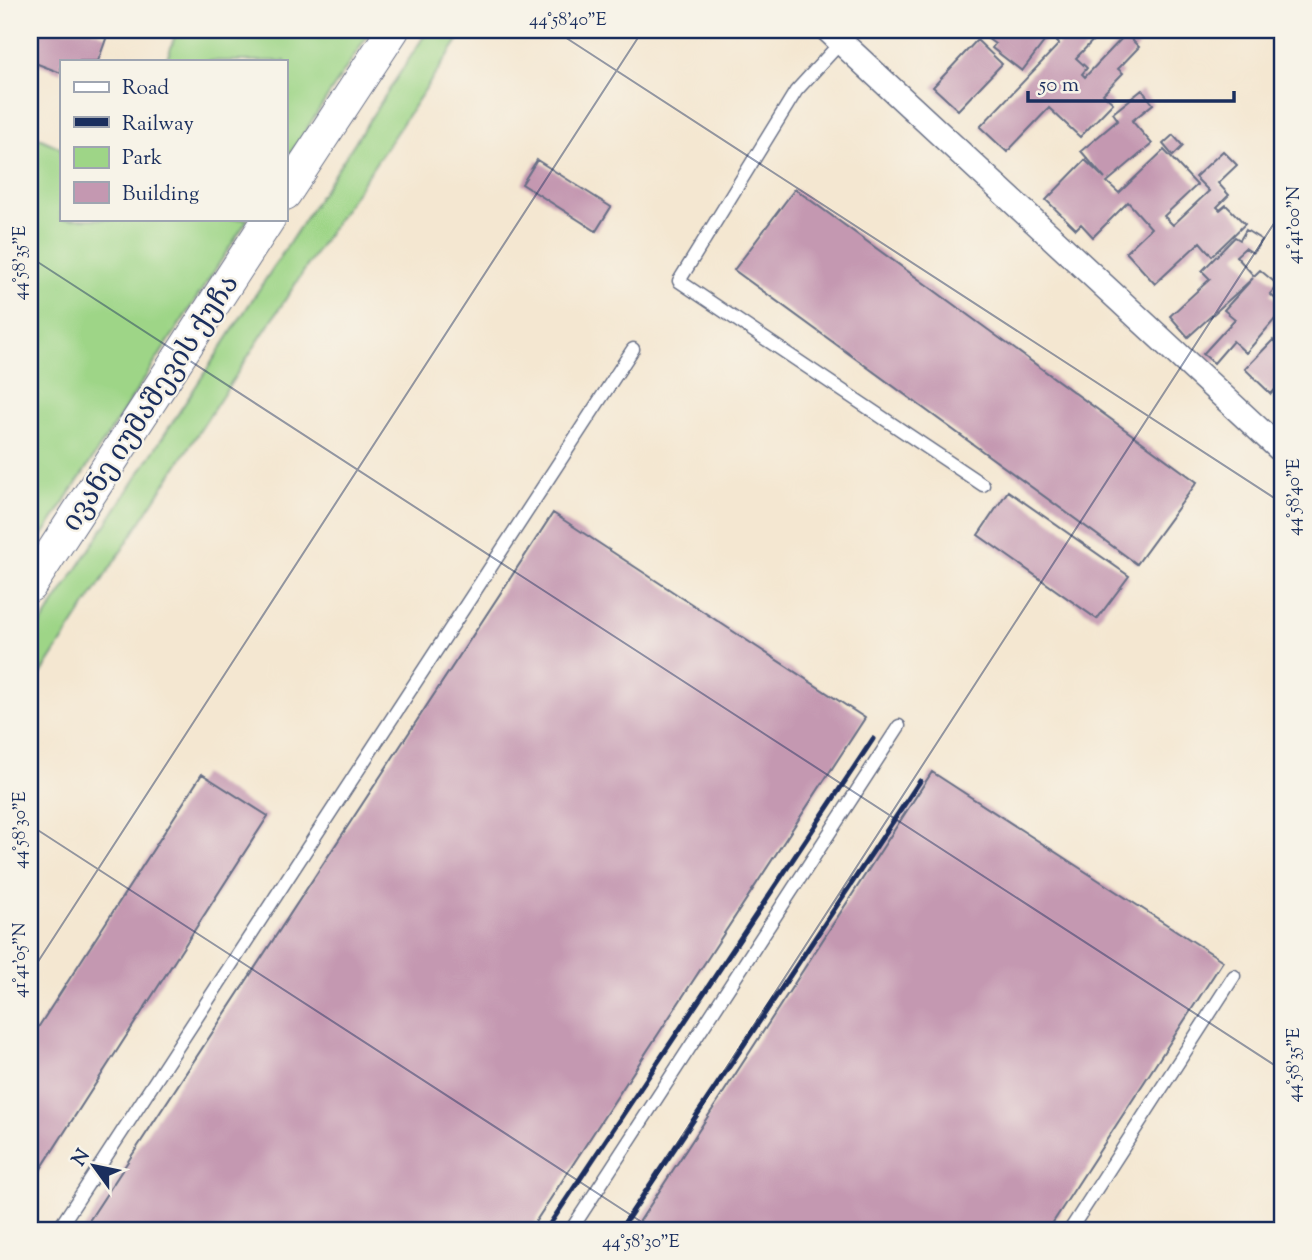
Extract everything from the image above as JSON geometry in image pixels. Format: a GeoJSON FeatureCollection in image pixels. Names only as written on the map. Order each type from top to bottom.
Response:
{"type":"FeatureCollection","features":[{"type":"Feature","properties":{"kind":"street"},"geometry":{"type":"LineString","coordinates":[[287,191],[393,30]]}},
{"type":"Feature","properties":{"kind":"street"},"geometry":{"type":"LineString","coordinates":[[834,36],[1282,451]]}},
{"type":"Feature","properties":{"kind":"street","name":"ივანე იუმაშევის ქუჩა"},"geometry":{"type":"LineString","coordinates":[[30,586],[268,220]]}},
{"type":"Feature","properties":{"kind":"lane"},"geometry":{"type":"LineString","coordinates":[[834,36],[796,91],[680,281],[983,485]]}},
{"type":"Feature","properties":{"kind":"lane"},"geometry":{"type":"LineString","coordinates":[[58,1230],[633,349]]}},
{"type":"Feature","properties":{"kind":"lane"},"geometry":{"type":"LineString","coordinates":[[571,1230],[899,726]]}},
{"type":"Feature","properties":{"kind":"lane"},"geometry":{"type":"LineString","coordinates":[[1070,1230],[1234,975]]}},
{"type":"Feature","properties":{"kind":"green space"},"geometry":{"type":"Polygon","coordinates":[[[177,30],[371,30],[287,159],[287,60],[164,60],[177,30]]]}},
{"type":"Feature","properties":{"kind":"green space"},"geometry":{"type":"Polygon","coordinates":[[[428,30],[465,30],[328,234],[30,691],[30,641],[428,30]]]}},
{"type":"Feature","properties":{"kind":"green space"},"geometry":{"type":"Polygon","coordinates":[[[30,134],[60,148],[60,220],[247,220],[30,555],[30,134]]]}},
{"type":"Feature","properties":{"kind":"building"},"geometry":{"type":"Polygon","coordinates":[[[30,30],[91,30],[107,36],[98,60],[60,60],[60,73],[30,61],[30,30]]]}},
{"type":"Feature","properties":{"kind":"building"},"geometry":{"type":"Polygon","coordinates":[[[993,30],[1044,30],[1050,34],[1022,71],[992,48],[995,44],[987,38],[993,30]]]}},
{"type":"Feature","properties":{"kind":"building"},"geometry":{"type":"Polygon","coordinates":[[[1068,30],[1103,30],[1076,58],[1087,68],[1082,74],[1085,77],[1126,34],[1139,47],[1118,69],[1123,73],[1103,94],[1113,103],[1080,137],[1049,108],[1007,152],[980,127],[1059,44],[1057,42],[1068,30]]]}},
{"type":"Feature","properties":{"kind":"building"},"geometry":{"type":"Polygon","coordinates":[[[977,40],[1002,64],[958,110],[933,87],[977,40]]]}},
{"type":"Feature","properties":{"kind":"building"},"geometry":{"type":"Polygon","coordinates":[[[1142,90],[1153,104],[1132,121],[1152,144],[1107,182],[1119,193],[1164,150],[1197,185],[1164,216],[1173,225],[1209,191],[1195,177],[1223,151],[1237,165],[1218,183],[1229,195],[1217,207],[1220,210],[1226,205],[1245,224],[1212,256],[1200,242],[1155,284],[1126,252],[1151,228],[1128,202],[1093,237],[1081,224],[1076,229],[1046,200],[1085,160],[1105,179],[1081,151],[1118,120],[1113,113],[1142,90]]]}},
{"type":"Feature","properties":{"kind":"building"},"geometry":{"type":"Polygon","coordinates":[[[1173,135],[1183,146],[1173,156],[1163,144],[1173,135]]]}},
{"type":"Feature","properties":{"kind":"building"},"geometry":{"type":"Polygon","coordinates":[[[537,160],[611,207],[596,231],[522,184],[537,160]]]}},
{"type":"Feature","properties":{"kind":"building"},"geometry":{"type":"Polygon","coordinates":[[[795,189],[1197,482],[1137,564],[734,270],[795,189]]]}},
{"type":"Feature","properties":{"kind":"building"},"geometry":{"type":"Polygon","coordinates":[[[1246,230],[1262,240],[1253,253],[1245,248],[1236,256],[1254,276],[1260,270],[1278,285],[1270,294],[1282,305],[1282,311],[1246,353],[1233,341],[1214,363],[1203,354],[1235,319],[1224,310],[1253,278],[1188,337],[1170,316],[1210,279],[1202,271],[1235,237],[1240,240],[1246,230]]]}},
{"type":"Feature","properties":{"kind":"building"},"geometry":{"type":"Polygon","coordinates":[[[1282,336],[1282,382],[1271,394],[1245,369],[1273,340],[1276,343],[1282,336]]]}},
{"type":"Feature","properties":{"kind":"building"},"geometry":{"type":"Polygon","coordinates":[[[1008,491],[1129,576],[1097,619],[978,535],[1008,491]]]}},
{"type":"Feature","properties":{"kind":"building"},"geometry":{"type":"Polygon","coordinates":[[[553,513],[865,718],[530,1230],[83,1230],[553,513]]]}},
{"type":"Feature","properties":{"kind":"building"},"geometry":{"type":"Polygon","coordinates":[[[932,772],[1223,961],[1048,1230],[634,1230],[932,772]]]}},
{"type":"Feature","properties":{"kind":"building"},"geometry":{"type":"Polygon","coordinates":[[[202,774],[268,816],[33,1181],[30,1179],[30,1040],[202,774]]]}},
{"type":"Feature","properties":{"kind":"railway"},"geometry":{"type":"LineString","coordinates":[[546,1230],[873,739]]}},
{"type":"Feature","properties":{"kind":"railway"},"geometry":{"type":"LineString","coordinates":[[620,1230],[920,781]]}}]}
